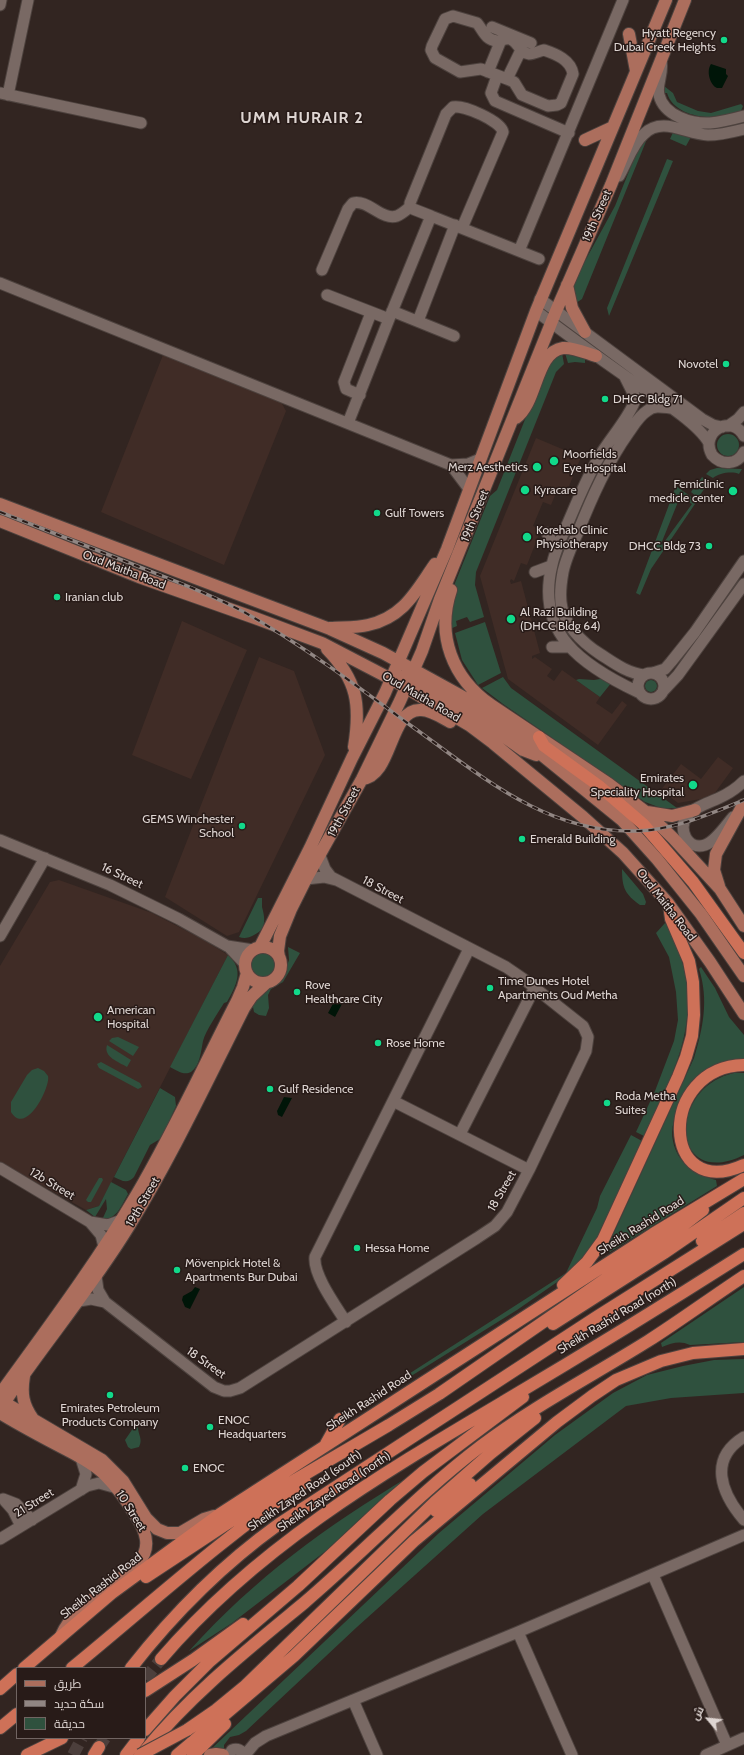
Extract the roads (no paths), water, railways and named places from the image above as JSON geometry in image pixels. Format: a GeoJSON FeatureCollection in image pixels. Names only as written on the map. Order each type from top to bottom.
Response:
{"type":"FeatureCollection","features":[{"type":"Feature","properties":{"kind":"highway"},"geometry":{"type":"LineString","coordinates":[[539,737],[544,746],[599,786],[643,824],[693,882],[744,953]]}},
{"type":"Feature","properties":{"kind":"highway"},"geometry":{"type":"LineString","coordinates":[[501,1333],[523,1314],[571,1278],[588,1262],[596,1251],[607,1232],[682,1067],[693,1031],[694,993],[689,961],[671,918],[669,905]]}},
{"type":"Feature","properties":{"kind":"highway"},"geometry":{"type":"LineString","coordinates":[[744,1065],[720,1070],[707,1077],[696,1087],[682,1112],[679,1134],[681,1146],[686,1155],[693,1163],[702,1168],[711,1171],[723,1171],[744,1165]]}},
{"type":"Feature","properties":{"kind":"highway","name":"Sheikh Rashid Road"},"geometry":{"type":"LineString","coordinates":[[25,1667],[93,1608],[131,1578],[220,1514],[659,1230],[744,1179]]}},
{"type":"Feature","properties":{"kind":"highway"},"geometry":{"type":"LineString","coordinates":[[93,1608],[131,1588],[249,1508],[339,1453],[414,1410],[686,1224],[719,1194]]}},
{"type":"Feature","properties":{"kind":"highway"},"geometry":{"type":"LineString","coordinates":[[495,1354],[517,1346],[538,1334],[664,1253],[744,1198]]}},
{"type":"Feature","properties":{"kind":"highway"},"geometry":{"type":"LineString","coordinates":[[652,1282],[689,1250],[744,1213]]}},
{"type":"Feature","properties":{"kind":"highway"},"geometry":{"type":"LineString","coordinates":[[652,1282],[744,1224]]}},
{"type":"Feature","properties":{"kind":"highway","name":"Sheikh Rashid Road (north)"},"geometry":{"type":"LineString","coordinates":[[546,1376],[744,1254]]}},
{"type":"Feature","properties":{"kind":"highway"},"geometry":{"type":"LineString","coordinates":[[141,1755],[187,1730],[216,1710],[244,1687],[435,1502],[513,1435],[550,1407],[631,1351],[744,1276]]}},
{"type":"Feature","properties":{"kind":"highway","name":"Sheikh Zayed Road (south)"},"geometry":{"type":"LineString","coordinates":[[132,1667],[156,1637],[188,1602],[222,1569],[259,1538],[298,1510],[652,1282]]}},
{"type":"Feature","properties":{"kind":"highway"},"geometry":{"type":"LineString","coordinates":[[193,1755],[273,1679],[294,1656],[402,1552],[557,1422],[616,1380],[645,1366],[693,1353],[744,1349]]}},
{"type":"Feature","properties":{"kind":"highway"},"geometry":{"type":"LineString","coordinates":[[141,1755],[177,1715],[207,1685],[328,1582],[402,1512],[470,1454],[539,1406],[631,1351]]}},
{"type":"Feature","properties":{"kind":"highway"},"geometry":{"type":"LineString","coordinates":[[146,1729],[200,1670],[298,1586],[403,1489],[511,1407],[546,1376]]}},
{"type":"Feature","properties":{"kind":"highway","name":"Sheikh Zayed Road (north)"},"geometry":{"type":"LineString","coordinates":[[161,1659],[191,1625],[226,1591],[263,1559],[305,1527],[347,1497],[417,1453],[546,1376]]}},
{"type":"Feature","properties":{"kind":"highway"},"geometry":{"type":"LineString","coordinates":[[326,1445],[340,1419]]}},
{"type":"Feature","properties":{"kind":"highway"},"geometry":{"type":"LineString","coordinates":[[385,1552],[509,1455],[544,1429],[557,1422]]}},
{"type":"Feature","properties":{"kind":"highway"},"geometry":{"type":"LineString","coordinates":[[73,1667],[198,1562],[310,1478],[339,1453]]}},
{"type":"Feature","properties":{"kind":"highway"},"geometry":{"type":"LineString","coordinates":[[146,1690],[193,1660],[273,1601],[298,1586]]}},
{"type":"Feature","properties":{"kind":"highway"},"geometry":{"type":"LineString","coordinates":[[146,1737],[201,1681],[233,1655],[276,1626]]}},
{"type":"Feature","properties":{"kind":"highway"},"geometry":{"type":"LineString","coordinates":[[176,1755],[294,1656]]}},
{"type":"Feature","properties":{"kind":"highway"},"geometry":{"type":"LineString","coordinates":[[0,1689],[16,1675]]}},
{"type":"Feature","properties":{"kind":"highway"},"geometry":{"type":"LineString","coordinates":[[0,1728],[16,1715]]}},
{"type":"Feature","properties":{"kind":"highway"},"geometry":{"type":"LineString","coordinates":[[27,1755],[60,1739]]}},
{"type":"Feature","properties":{"kind":"highway"},"geometry":{"type":"LineString","coordinates":[[127,1753],[138,1739]]}},
{"type":"Feature","properties":{"kind":"highway"},"geometry":{"type":"LineString","coordinates":[[127,1753],[144,1739]]}},
{"type":"Feature","properties":{"kind":"main road","name":"19th Street"},"geometry":{"type":"LineString","coordinates":[[256,949],[310,848],[399,661],[447,549],[540,299],[666,0]]}},
{"type":"Feature","properties":{"kind":"main road","name":"19th Street"},"geometry":{"type":"LineString","coordinates":[[279,957],[278,951],[280,936],[306,879],[362,779],[410,678],[551,322],[610,185],[685,0]]}},
{"type":"Feature","properties":{"kind":"main road"},"geometry":{"type":"LineString","coordinates":[[629,34],[636,71]]}},
{"type":"Feature","properties":{"kind":"main road"},"geometry":{"type":"LineString","coordinates":[[585,140],[613,127]]}},
{"type":"Feature","properties":{"kind":"main road"},"geometry":{"type":"LineString","coordinates":[[567,284],[572,308],[584,332]]}},
{"type":"Feature","properties":{"kind":"main road"},"geometry":{"type":"LineString","coordinates":[[512,422],[520,416],[528,406],[544,362],[551,353],[562,348],[569,348],[596,356]]}},
{"type":"Feature","properties":{"kind":"main road","name":"Oud Maitha Road"},"geometry":{"type":"LineString","coordinates":[[0,504],[330,629],[399,661],[410,678],[493,743],[604,834],[641,872],[669,905],[710,962],[744,1014]]}},
{"type":"Feature","properties":{"kind":"main road","name":"Oud Maitha Road"},"geometry":{"type":"LineString","coordinates":[[0,521],[139,577],[255,618],[322,644],[391,679],[410,678],[479,706],[505,725],[609,809],[637,837],[701,914],[744,976]]}},
{"type":"Feature","properties":{"kind":"main road"},"geometry":{"type":"LineString","coordinates":[[330,629],[368,625],[387,618],[397,612],[416,594],[433,567],[447,549]]}},
{"type":"Feature","properties":{"kind":"main road"},"geometry":{"type":"LineString","coordinates":[[453,569],[454,578],[445,620],[447,642],[456,667],[465,682],[481,698],[609,784],[646,812],[668,832],[720,889],[744,926]]}},
{"type":"Feature","properties":{"kind":"main road"},"geometry":{"type":"LineString","coordinates":[[322,644],[345,670],[356,695],[357,727],[352,758]]}},
{"type":"Feature","properties":{"kind":"main road"},"geometry":{"type":"LineString","coordinates":[[362,779],[367,778],[376,771],[402,720],[412,712],[416,710],[426,710],[455,724],[469,725]]}},
{"type":"Feature","properties":{"kind":"main road"},"geometry":{"type":"LineString","coordinates":[[720,889],[715,876],[714,861],[720,846],[744,805]]}},
{"type":"Feature","properties":{"kind":"main road"},"geometry":{"type":"LineString","coordinates":[[646,812],[672,816],[694,810]]}},
{"type":"Feature","properties":{"kind":"main road"},"geometry":{"type":"LineString","coordinates":[[256,949],[271,949],[279,957],[281,966],[278,976],[270,982],[266,983],[254,981],[246,969],[248,955],[256,949]]}},
{"type":"Feature","properties":{"kind":"main road","name":"19th Street"},"geometry":{"type":"LineString","coordinates":[[1,1404],[42,1337],[104,1247],[136,1196],[189,1096],[240,994],[246,969]]}},
{"type":"Feature","properties":{"kind":"main road","name":"19th Street"},"geometry":{"type":"LineString","coordinates":[[1,1404],[79,1300],[130,1225],[163,1167],[248,1001],[256,991],[266,983]]}},
{"type":"Feature","properties":{"kind":"main road"},"geometry":{"type":"LineString","coordinates":[[0,1378],[10,1370],[31,1344],[42,1337]]}},
{"type":"Feature","properties":{"kind":"main road"},"geometry":{"type":"LineString","coordinates":[[24,1375],[22,1389],[23,1400],[35,1422]]}},
{"type":"Feature","properties":{"kind":"main road","name":"10 Street"},"geometry":{"type":"LineString","coordinates":[[1,1404],[102,1460],[123,1481],[149,1521],[162,1532],[174,1534],[180,1533],[204,1519],[220,1514]]}},
{"type":"Feature","properties":{"kind":"main road","name":"10 Street"},"geometry":{"type":"LineString","coordinates":[[1,1404],[104,1474],[117,1488],[144,1527],[146,1542],[145,1550],[137,1563],[75,1615],[64,1629],[60,1637]]}},
{"type":"Feature","properties":{"kind":"main road"},"geometry":{"type":"LineString","coordinates":[[210,1755],[223,1755]]}},
{"type":"Feature","properties":{"kind":"street"},"geometry":{"type":"LineString","coordinates":[[0,5],[1,0]]}},
{"type":"Feature","properties":{"kind":"street"},"geometry":{"type":"LineString","coordinates":[[28,0],[2,94],[141,123]]}},
{"type":"Feature","properties":{"kind":"street"},"geometry":{"type":"LineString","coordinates":[[519,251],[623,0]]}},
{"type":"Feature","properties":{"kind":"street"},"geometry":{"type":"LineString","coordinates":[[492,27],[509,39],[518,44],[521,50],[530,54],[544,50],[567,61],[570,64],[573,74],[563,98],[557,105],[548,106],[522,95],[514,82],[478,69],[463,72],[457,71],[435,58],[431,50],[445,19],[453,16],[474,21],[489,38],[509,39],[531,44]]}},
{"type":"Feature","properties":{"kind":"street"},"geometry":{"type":"LineString","coordinates":[[509,39],[498,76],[491,93],[495,101],[569,133]]}},
{"type":"Feature","properties":{"kind":"street"},"geometry":{"type":"LineString","coordinates":[[498,76],[521,50]]}},
{"type":"Feature","properties":{"kind":"street"},"geometry":{"type":"LineString","coordinates":[[660,61],[662,69],[658,91],[659,97],[666,108],[671,112],[685,119],[709,123],[744,113]]}},
{"type":"Feature","properties":{"kind":"street"},"geometry":{"type":"LineString","coordinates":[[322,270],[348,209],[353,204],[360,203],[391,216],[399,215],[410,207],[411,200],[446,114],[454,107],[463,107],[497,123],[502,128],[503,132],[418,321]]}},
{"type":"Feature","properties":{"kind":"street"},"geometry":{"type":"LineString","coordinates":[[610,185],[618,178],[642,135],[655,126],[663,125],[692,133],[708,135],[722,134],[744,129]]}},
{"type":"Feature","properties":{"kind":"street"},"geometry":{"type":"LineString","coordinates":[[410,207],[538,259]]}},
{"type":"Feature","properties":{"kind":"street"},"geometry":{"type":"LineString","coordinates":[[348,423],[390,315],[431,216]]}},
{"type":"Feature","properties":{"kind":"street"},"geometry":{"type":"LineString","coordinates":[[0,283],[451,465],[468,464],[480,458]]}},
{"type":"Feature","properties":{"kind":"street"},"geometry":{"type":"LineString","coordinates":[[327,295],[371,313],[390,315],[418,321],[454,336]]}},
{"type":"Feature","properties":{"kind":"street"},"geometry":{"type":"LineString","coordinates":[[540,299],[702,419],[713,425],[725,426],[739,430],[744,436]]}},
{"type":"Feature","properties":{"kind":"street"},"geometry":{"type":"LineString","coordinates":[[536,311],[701,432],[709,443],[710,451],[715,458],[723,462],[739,463],[739,459],[744,452]]}},
{"type":"Feature","properties":{"kind":"street"},"geometry":{"type":"LineString","coordinates":[[360,394],[346,389],[344,382],[371,313]]}},
{"type":"Feature","properties":{"kind":"street"},"geometry":{"type":"LineString","coordinates":[[625,377],[634,395],[634,403],[606,445],[590,474],[556,549],[551,566],[549,582],[550,609],[558,631],[569,647],[608,676],[638,692],[642,697],[651,700],[660,696],[678,675],[744,584]]}},
{"type":"Feature","properties":{"kind":"street"},"geometry":{"type":"LineString","coordinates":[[663,691],[662,680],[648,674],[636,674],[621,668],[591,648],[579,637],[566,618],[562,608],[561,584],[566,561],[582,520],[608,465],[637,421],[649,409],[661,406],[670,408]]}},
{"type":"Feature","properties":{"kind":"street"},"geometry":{"type":"LineString","coordinates":[[709,443],[713,433],[738,419],[744,412]]}},
{"type":"Feature","properties":{"kind":"street"},"geometry":{"type":"LineString","coordinates":[[451,465],[469,490]]}},
{"type":"Feature","properties":{"kind":"street"},"geometry":{"type":"LineString","coordinates":[[582,520],[581,512],[595,480],[590,474]]}},
{"type":"Feature","properties":{"kind":"street"},"geometry":{"type":"LineString","coordinates":[[547,533],[556,549]]}},
{"type":"Feature","properties":{"kind":"street"},"geometry":{"type":"LineString","coordinates":[[638,692],[638,680],[648,674],[664,669],[671,662],[744,561]]}},
{"type":"Feature","properties":{"kind":"street"},"geometry":{"type":"LineString","coordinates":[[535,572],[551,566]]}},
{"type":"Feature","properties":{"kind":"street"},"geometry":{"type":"LineString","coordinates":[[552,647],[569,647]]}},
{"type":"Feature","properties":{"kind":"street"},"geometry":{"type":"LineString","coordinates":[[744,781],[731,792],[688,814],[684,821],[682,830],[685,838],[691,844],[699,846],[707,844],[714,839],[744,805]]}},
{"type":"Feature","properties":{"kind":"street","name":"16 Street"},"geometry":{"type":"LineString","coordinates":[[0,840],[96,878],[132,895],[227,946],[246,969]]}},
{"type":"Feature","properties":{"kind":"street","name":"18 Street"},"geometry":{"type":"LineString","coordinates":[[96,1276],[98,1290],[105,1302],[214,1387],[224,1391],[230,1391],[240,1388],[346,1322],[495,1226],[507,1212],[529,1170],[586,1051],[588,1037],[583,1026],[535,987],[506,967],[336,880],[327,873],[320,856]]}},
{"type":"Feature","properties":{"kind":"street"},"geometry":{"type":"LineString","coordinates":[[0,936],[45,858]]}},
{"type":"Feature","properties":{"kind":"street","name":"18 Street"},"geometry":{"type":"LineString","coordinates":[[306,879],[324,877],[336,880]]}},
{"type":"Feature","properties":{"kind":"street","name":"16 Street"},"geometry":{"type":"LineString","coordinates":[[227,946],[256,949]]}},
{"type":"Feature","properties":{"kind":"street"},"geometry":{"type":"LineString","coordinates":[[346,1322],[317,1272],[314,1262],[315,1257],[469,949]]}},
{"type":"Feature","properties":{"kind":"street"},"geometry":{"type":"LineString","coordinates":[[460,1134],[535,987]]}},
{"type":"Feature","properties":{"kind":"street"},"geometry":{"type":"LineString","coordinates":[[393,1101],[529,1170]]}},
{"type":"Feature","properties":{"kind":"street","name":"12b Street"},"geometry":{"type":"LineString","coordinates":[[0,1168],[90,1222],[101,1235],[104,1247]]}},
{"type":"Feature","properties":{"kind":"street","name":"12b Street"},"geometry":{"type":"LineString","coordinates":[[90,1222],[108,1225],[119,1221]]}},
{"type":"Feature","properties":{"kind":"street"},"geometry":{"type":"LineString","coordinates":[[79,1300],[91,1299],[105,1302]]}},
{"type":"Feature","properties":{"kind":"street"},"geometry":{"type":"LineString","coordinates":[[735,1509],[725,1501],[719,1492],[715,1472],[716,1461],[724,1447],[735,1436],[744,1431]]}},
{"type":"Feature","properties":{"kind":"street"},"geometry":{"type":"LineString","coordinates":[[744,1437],[731,1447],[726,1455],[721,1473],[724,1491],[744,1520]]}},
{"type":"Feature","properties":{"kind":"street"},"geometry":{"type":"LineString","coordinates":[[81,1458],[86,1474],[81,1490]]}},
{"type":"Feature","properties":{"kind":"street","name":"21 Street"},"geometry":{"type":"LineString","coordinates":[[0,1539],[92,1484],[99,1483],[117,1488]]}},
{"type":"Feature","properties":{"kind":"street"},"geometry":{"type":"LineString","coordinates":[[1,1498],[16,1504],[32,1520]]}},
{"type":"Feature","properties":{"kind":"street"},"geometry":{"type":"LineString","coordinates":[[1,1498],[12,1510],[21,1526]]}},
{"type":"Feature","properties":{"kind":"street"},"geometry":{"type":"LineString","coordinates":[[229,1755],[232,1750],[242,1753],[251,1740],[266,1736],[518,1632],[653,1575],[744,1534]]}},
{"type":"Feature","properties":{"kind":"street"},"geometry":{"type":"LineString","coordinates":[[653,1575],[727,1745]]}},
{"type":"Feature","properties":{"kind":"street"},"geometry":{"type":"LineString","coordinates":[[518,1632],[572,1755]]}},
{"type":"Feature","properties":{"kind":"street"},"geometry":{"type":"LineString","coordinates":[[353,1700],[377,1755]]}},
{"type":"Feature","properties":{"kind":"street"},"geometry":{"type":"LineString","coordinates":[[706,1755],[744,1738]]}},
{"type":"Feature","properties":{"kind":"tunnel"},"geometry":{"type":"LineString","coordinates":[[146,1678],[161,1659]]}},
{"type":"Feature","properties":{"kind":"tunnel"},"geometry":{"type":"LineString","coordinates":[[73,1755],[81,1739]]}},
{"type":"Feature","properties":{"kind":"tunnel"},"geometry":{"type":"LineString","coordinates":[[99,1747],[104,1739]]}},
{"type":"Feature","properties":{"kind":"railway"},"geometry":{"type":"LineString","coordinates":[[0,512],[189,586],[244,612],[287,638],[328,666],[488,781],[515,798],[543,812],[572,823],[603,829],[636,831],[664,828],[692,820],[744,800]]}},
{"type":"Feature","properties":{"kind":"place","name":"Hyatt Regency Dubai Creek Heights"},"geometry":{"type":"Point","coordinates":[724,40]}},
{"type":"Feature","properties":{"kind":"place","name":"Novotel"},"geometry":{"type":"Point","coordinates":[726,364]}},
{"type":"Feature","properties":{"kind":"place","name":"DHCC Bldg 71"},"geometry":{"type":"Point","coordinates":[605,399]}},
{"type":"Feature","properties":{"kind":"place","name":"Moorfields Eye Hospital"},"geometry":{"type":"Point","coordinates":[554,461]}},
{"type":"Feature","properties":{"kind":"place","name":"Merz Aesthetics"},"geometry":{"type":"Point","coordinates":[537,467]}},
{"type":"Feature","properties":{"kind":"place","name":"Kyracare"},"geometry":{"type":"Point","coordinates":[525,490]}},
{"type":"Feature","properties":{"kind":"place","name":"Femiclinic medicle center"},"geometry":{"type":"Point","coordinates":[733,491]}},
{"type":"Feature","properties":{"kind":"place","name":"Gulf Towers"},"geometry":{"type":"Point","coordinates":[377,513]}},
{"type":"Feature","properties":{"kind":"place","name":"Korehab Clinic Physiotherapy"},"geometry":{"type":"Point","coordinates":[527,537]}},
{"type":"Feature","properties":{"kind":"place","name":"DHCC Bldg 73"},"geometry":{"type":"Point","coordinates":[709,546]}},
{"type":"Feature","properties":{"kind":"place","name":"Iranian club"},"geometry":{"type":"Point","coordinates":[57,597]}},
{"type":"Feature","properties":{"kind":"place","name":"Al Razi Building (DHCC Bldg 64)"},"geometry":{"type":"Point","coordinates":[511,619]}},
{"type":"Feature","properties":{"kind":"place","name":"Emirates Speciality Hospital"},"geometry":{"type":"Point","coordinates":[693,785]}},
{"type":"Feature","properties":{"kind":"place","name":"GEMS Winchester School"},"geometry":{"type":"Point","coordinates":[242,826]}},
{"type":"Feature","properties":{"kind":"place","name":"Emerald Building"},"geometry":{"type":"Point","coordinates":[522,839]}},
{"type":"Feature","properties":{"kind":"place","name":"Time Dunes Hotel Apartments Oud Metha"},"geometry":{"type":"Point","coordinates":[490,988]}},
{"type":"Feature","properties":{"kind":"place","name":"Rove Healthcare City"},"geometry":{"type":"Point","coordinates":[297,992]}},
{"type":"Feature","properties":{"kind":"place","name":"American Hospital"},"geometry":{"type":"Point","coordinates":[98,1017]}},
{"type":"Feature","properties":{"kind":"place","name":"Rose Home"},"geometry":{"type":"Point","coordinates":[378,1043]}},
{"type":"Feature","properties":{"kind":"place","name":"Gulf Residence"},"geometry":{"type":"Point","coordinates":[270,1089]}},
{"type":"Feature","properties":{"kind":"place","name":"Roda Metha Suites"},"geometry":{"type":"Point","coordinates":[607,1103]}},
{"type":"Feature","properties":{"kind":"place","name":"Hessa Home"},"geometry":{"type":"Point","coordinates":[357,1248]}},
{"type":"Feature","properties":{"kind":"place","name":"Mövenpick Hotel & Apartments Bur Dubai"},"geometry":{"type":"Point","coordinates":[177,1270]}},
{"type":"Feature","properties":{"kind":"place","name":"Emirates Petroleum Products Company"},"geometry":{"type":"Point","coordinates":[110,1395]}},
{"type":"Feature","properties":{"kind":"place","name":"ENOC Headquarters"},"geometry":{"type":"Point","coordinates":[210,1427]}},
{"type":"Feature","properties":{"kind":"place","name":"ENOC"},"geometry":{"type":"Point","coordinates":[185,1468]}},
{"type":"Feature","properties":{"kind":"district","name":"UMM HURAIR 2"},"geometry":{"type":"Point","coordinates":[302,118]}}]}
